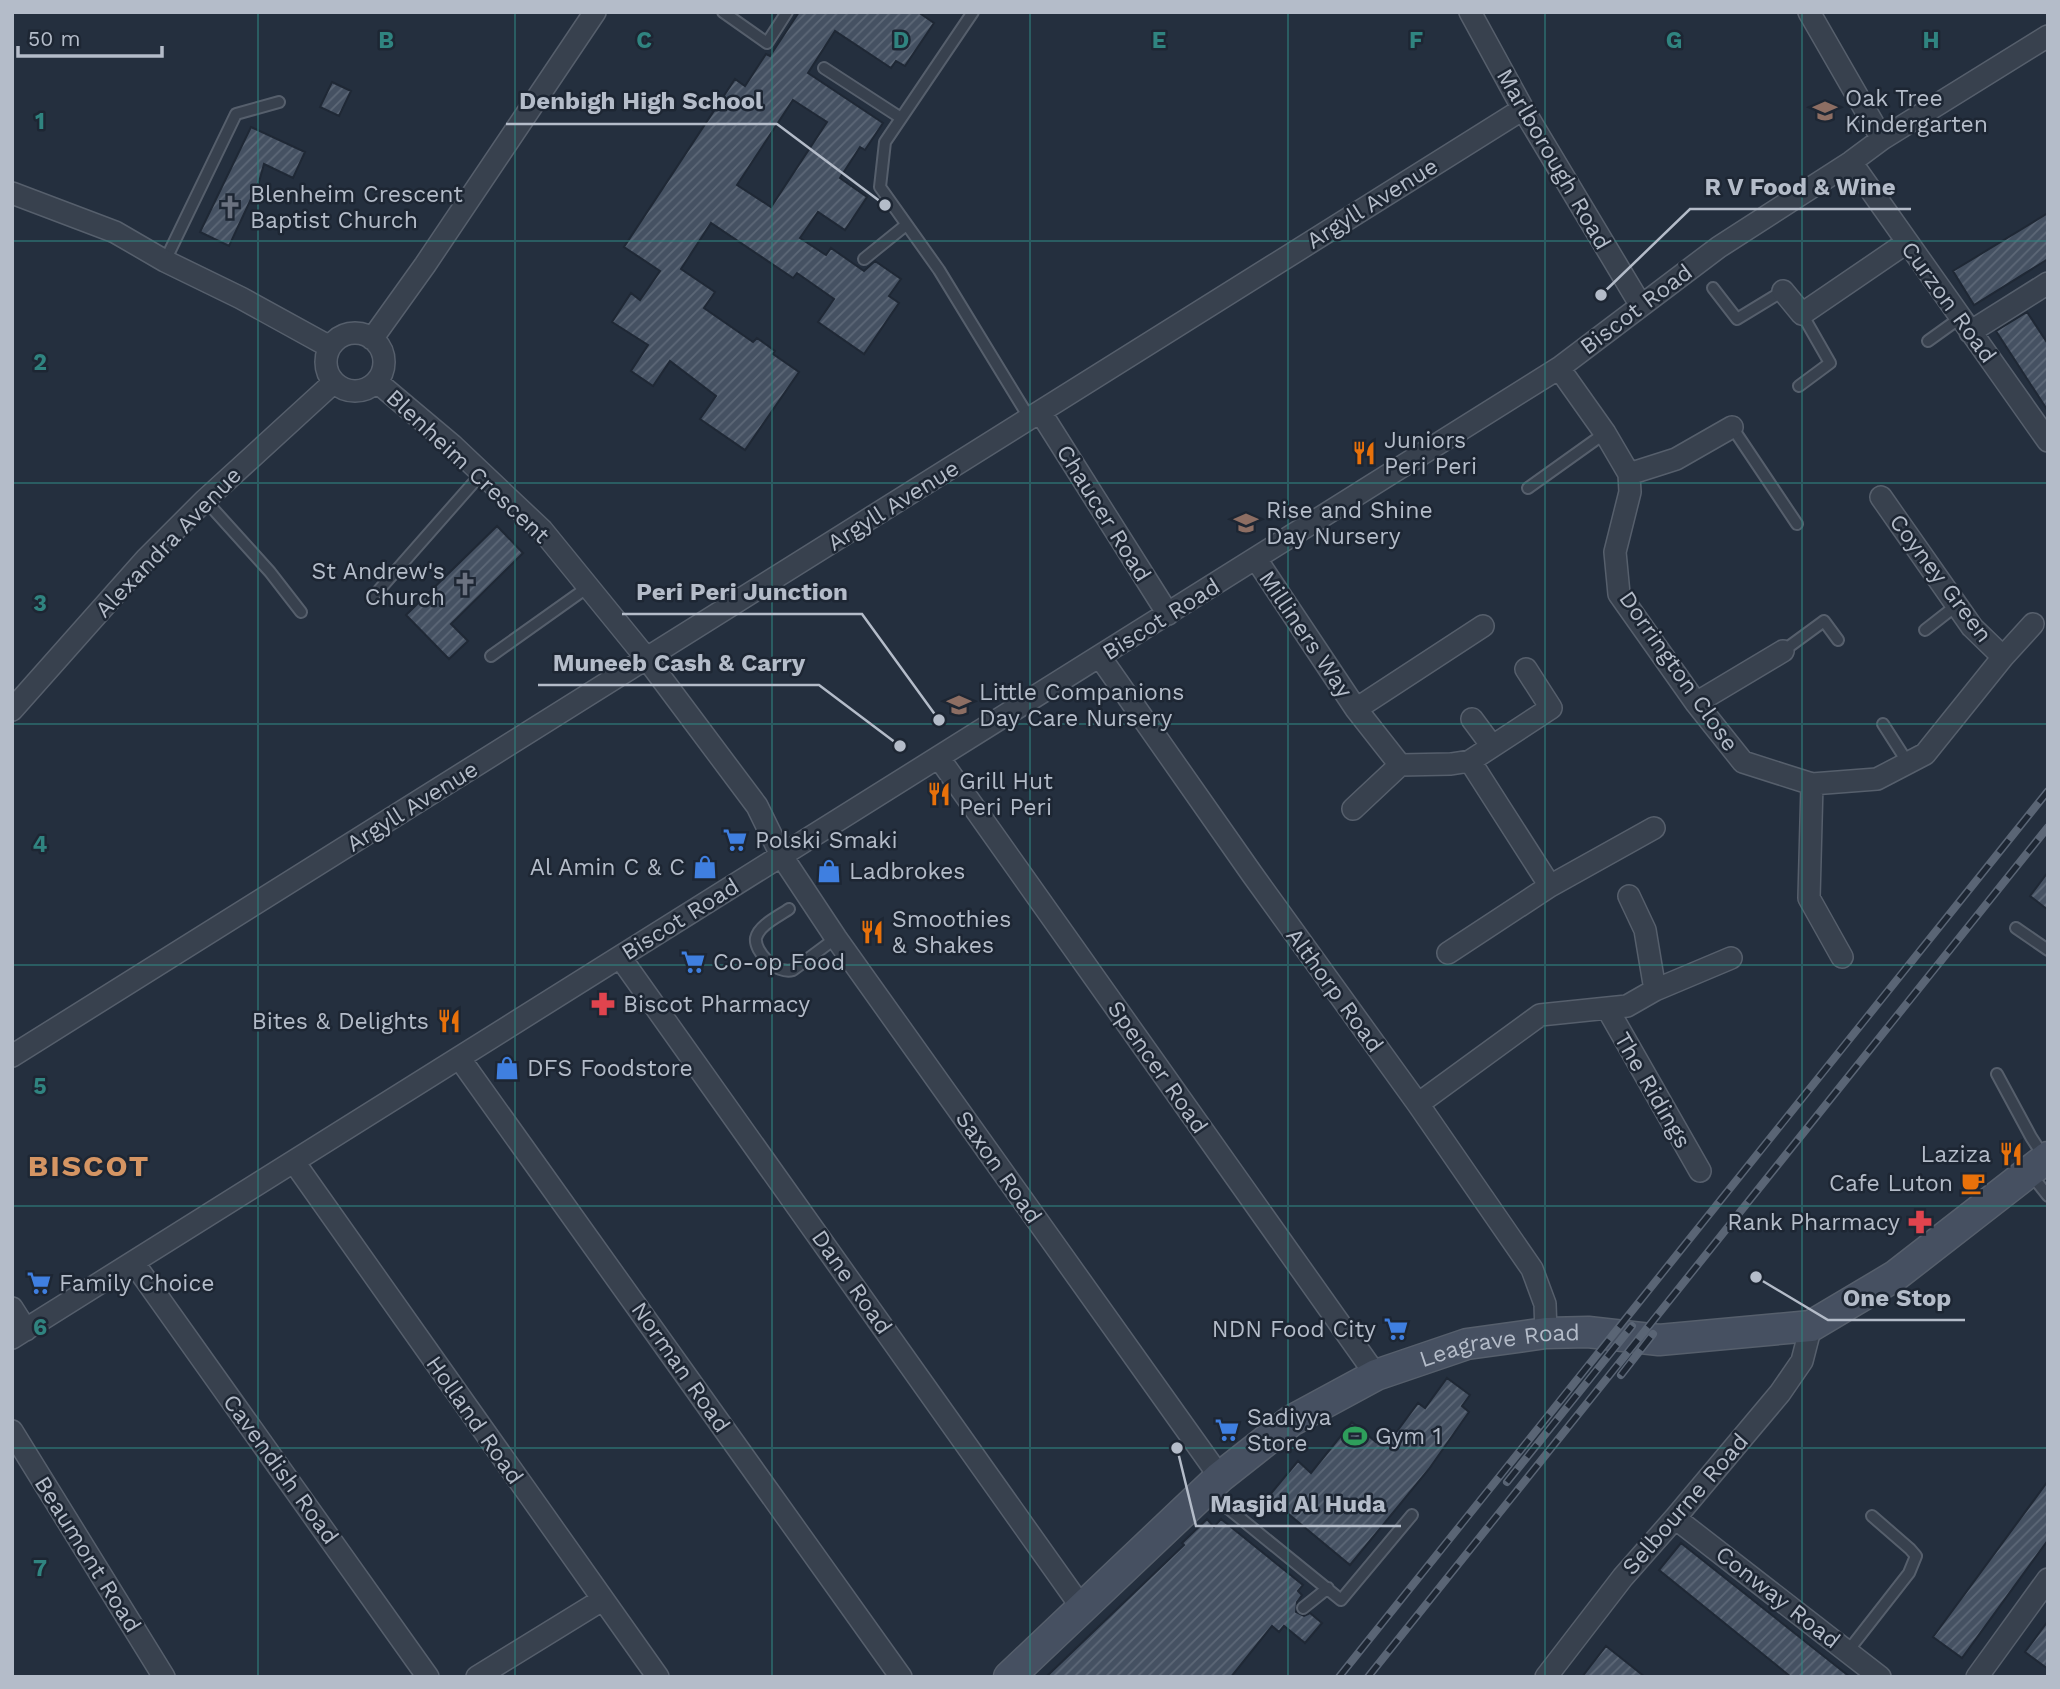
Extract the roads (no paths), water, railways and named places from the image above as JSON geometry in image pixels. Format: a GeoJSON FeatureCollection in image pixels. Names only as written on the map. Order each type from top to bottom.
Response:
{"type":"FeatureCollection","features":[{"type":"Feature","properties":{"kind":"main road","name":"Leagrave Road"},"geometry":{"type":"LineString","coordinates":[[1009,1677],[1213,1483],[1291,1421],[1377,1376],[1467,1344],[1546,1333],[1588,1332],[1659,1340],[1811,1326],[1895,1276],[2041,1162]]}},
{"type":"Feature","properties":{"kind":"street"},"geometry":{"type":"LineString","coordinates":[[372,339],[595,12]]}},
{"type":"Feature","properties":{"kind":"street","name":"Marlborough Road"},"geometry":{"type":"LineString","coordinates":[[1470,12],[1523,108],[1640,304]]}},
{"type":"Feature","properties":{"kind":"street"},"geometry":{"type":"LineString","coordinates":[[1809,12],[1882,139]]}},
{"type":"Feature","properties":{"kind":"street","name":"Biscot Road"},"geometry":{"type":"LineString","coordinates":[[19,1334],[1559,368],[1640,304],[1719,247],[1882,139],[2048,36]]}},
{"type":"Feature","properties":{"kind":"street","name":"Argyll Avenue"},"geometry":{"type":"LineString","coordinates":[[12,1056],[1523,108]]}},
{"type":"Feature","properties":{"kind":"street","name":"Curzon Road"},"geometry":{"type":"LineString","coordinates":[[1851,162],[2048,441]]}},
{"type":"Feature","properties":{"kind":"street"},"geometry":{"type":"LineString","coordinates":[[12,192],[114,232],[330,347]]}},
{"type":"Feature","properties":{"kind":"street"},"geometry":{"type":"LineString","coordinates":[[1783,291],[1802,314],[1906,243]]}},
{"type":"Feature","properties":{"kind":"street"},"geometry":{"type":"LineString","coordinates":[[1965,325],[2048,283]]}},
{"type":"Feature","properties":{"kind":"street"},"geometry":{"type":"LineString","coordinates":[[354,333],[372,339],[379,346],[384,364],[377,382],[360,391],[341,388],[334,383],[326,366],[330,347],[336,340],[354,333]]}},
{"type":"Feature","properties":{"kind":"street"},"geometry":{"type":"LineString","coordinates":[[1559,368],[1605,433],[1629,474],[1676,459],[1732,428]]}},
{"type":"Feature","properties":{"kind":"street","name":"Blenheim Crescent"},"geometry":{"type":"LineString","coordinates":[[377,382],[482,473],[542,530],[647,659],[757,806],[781,855]]}},
{"type":"Feature","properties":{"kind":"street","name":"Alexandra Avenue"},"geometry":{"type":"LineString","coordinates":[[12,710],[146,559],[205,500],[334,383]]}},
{"type":"Feature","properties":{"kind":"street","name":"Chaucer Road"},"geometry":{"type":"LineString","coordinates":[[1035,416],[1168,614]]}},
{"type":"Feature","properties":{"kind":"street","name":"Dorrington Close"},"geometry":{"type":"LineString","coordinates":[[1629,474],[1630,492],[1615,552],[1619,594],[1696,703],[1743,762],[1812,784],[1877,779],[1925,754],[2033,624]]}},
{"type":"Feature","properties":{"kind":"street","name":"Coyney Green"},"geometry":{"type":"LineString","coordinates":[[1881,497],[1972,627],[2003,657]]}},
{"type":"Feature","properties":{"kind":"street","name":"Milliners Way"},"geometry":{"type":"LineString","coordinates":[[1256,559],[1356,709],[1400,765]]}},
{"type":"Feature","properties":{"kind":"street","name":"Milliners Way"},"geometry":{"type":"LineString","coordinates":[[1356,709],[1483,626]]}},
{"type":"Feature","properties":{"kind":"street"},"geometry":{"type":"LineString","coordinates":[[1696,703],[1783,651]]}},
{"type":"Feature","properties":{"kind":"street","name":"Althorp Road"},"geometry":{"type":"LineString","coordinates":[[1100,657],[1532,1269],[1545,1304],[1546,1333]]}},
{"type":"Feature","properties":{"kind":"street"},"geometry":{"type":"LineString","coordinates":[[1353,808],[1400,765],[1470,761],[1551,709],[1526,669]]}},
{"type":"Feature","properties":{"kind":"street"},"geometry":{"type":"LineString","coordinates":[[1472,719],[1492,746]]}},
{"type":"Feature","properties":{"kind":"street","name":"Spencer Road"},"geometry":{"type":"LineString","coordinates":[[939,758],[1377,1376]]}},
{"type":"Feature","properties":{"kind":"street"},"geometry":{"type":"LineString","coordinates":[[1470,761],[1550,886]]}},
{"type":"Feature","properties":{"kind":"street"},"geometry":{"type":"LineString","coordinates":[[1812,784],[1809,898],[1842,957]]}},
{"type":"Feature","properties":{"kind":"street"},"geometry":{"type":"LineString","coordinates":[[1448,953],[1550,886],[1654,828]]}},
{"type":"Feature","properties":{"kind":"street","name":"Saxon Road"},"geometry":{"type":"LineString","coordinates":[[781,855],[1213,1483]]}},
{"type":"Feature","properties":{"kind":"street"},"geometry":{"type":"LineString","coordinates":[[1629,896],[1645,930],[1655,990]]}},
{"type":"Feature","properties":{"kind":"street","name":"Dane Road"},"geometry":{"type":"LineString","coordinates":[[620,957],[1082,1608]]}},
{"type":"Feature","properties":{"kind":"street","name":"The Ridings"},"geometry":{"type":"LineString","coordinates":[[1418,1104],[1539,1015],[1627,1006],[1655,990],[1731,958]]}},
{"type":"Feature","properties":{"kind":"street","name":"The Ridings"},"geometry":{"type":"LineString","coordinates":[[1607,1008],[1700,1171]]}},
{"type":"Feature","properties":{"kind":"street","name":"Norman Road"},"geometry":{"type":"LineString","coordinates":[[460,1059],[901,1677]]}},
{"type":"Feature","properties":{"kind":"street","name":"Holland Road"},"geometry":{"type":"LineString","coordinates":[[294,1162],[658,1677]]}},
{"type":"Feature","properties":{"kind":"street","name":"Cavendish Road"},"geometry":{"type":"LineString","coordinates":[[133,1262],[428,1677]]}},
{"type":"Feature","properties":{"kind":"street"},"geometry":{"type":"LineString","coordinates":[[12,1308],[19,1334]]}},
{"type":"Feature","properties":{"kind":"street","name":"Selbourne Road"},"geometry":{"type":"LineString","coordinates":[[1551,1675],[1623,1577],[1780,1393],[1802,1361],[1811,1326]]}},
{"type":"Feature","properties":{"kind":"street","name":"Beaumont Road"},"geometry":{"type":"LineString","coordinates":[[12,1431],[164,1677]]}},
{"type":"Feature","properties":{"kind":"street","name":"Conway Road"},"geometry":{"type":"LineString","coordinates":[[1675,1518],[1880,1677]]}},
{"type":"Feature","properties":{"kind":"street"},"geometry":{"type":"LineString","coordinates":[[1977,1677],[2048,1579]]}},
{"type":"Feature","properties":{"kind":"street"},"geometry":{"type":"LineString","coordinates":[[477,1677],[602,1600]]}},
{"type":"Feature","properties":{"kind":"lane"},"geometry":{"type":"LineString","coordinates":[[723,12],[767,43],[787,12]]}},
{"type":"Feature","properties":{"kind":"lane"},"geometry":{"type":"LineString","coordinates":[[973,12],[885,142],[880,187],[939,270],[1035,416]]}},
{"type":"Feature","properties":{"kind":"lane"},"geometry":{"type":"LineString","coordinates":[[824,68],[901,118]]}},
{"type":"Feature","properties":{"kind":"lane"},"geometry":{"type":"LineString","coordinates":[[165,261],[236,114],[279,102]]}},
{"type":"Feature","properties":{"kind":"lane"},"geometry":{"type":"LineString","coordinates":[[864,259],[906,225]]}},
{"type":"Feature","properties":{"kind":"lane"},"geometry":{"type":"LineString","coordinates":[[1713,288],[1737,319],[1783,291]]}},
{"type":"Feature","properties":{"kind":"lane"},"geometry":{"type":"LineString","coordinates":[[1799,386],[1830,363],[1802,314]]}},
{"type":"Feature","properties":{"kind":"lane"},"geometry":{"type":"LineString","coordinates":[[1928,341],[1965,325]]}},
{"type":"Feature","properties":{"kind":"lane"},"geometry":{"type":"LineString","coordinates":[[1732,428],[1797,524]]}},
{"type":"Feature","properties":{"kind":"lane"},"geometry":{"type":"LineString","coordinates":[[1528,488],[1605,433]]}},
{"type":"Feature","properties":{"kind":"lane"},"geometry":{"type":"LineString","coordinates":[[372,598],[482,473]]}},
{"type":"Feature","properties":{"kind":"lane"},"geometry":{"type":"LineString","coordinates":[[205,500],[270,572],[301,612]]}},
{"type":"Feature","properties":{"kind":"lane"},"geometry":{"type":"LineString","coordinates":[[491,656],[589,587]]}},
{"type":"Feature","properties":{"kind":"lane"},"geometry":{"type":"LineString","coordinates":[[1925,629],[1957,605]]}},
{"type":"Feature","properties":{"kind":"lane"},"geometry":{"type":"LineString","coordinates":[[1783,651],[1825,621],[1838,640]]}},
{"type":"Feature","properties":{"kind":"lane"},"geometry":{"type":"LineString","coordinates":[[1883,724],[1908,763]]}},
{"type":"Feature","properties":{"kind":"lane"},"geometry":{"type":"LineString","coordinates":[[789,909],[761,929],[756,936],[757,943],[772,967],[787,972],[793,970],[836,938]]}},
{"type":"Feature","properties":{"kind":"lane"},"geometry":{"type":"LineString","coordinates":[[2016,928],[2048,950]]}},
{"type":"Feature","properties":{"kind":"lane"},"geometry":{"type":"LineString","coordinates":[[1997,1074],[2031,1137],[2041,1162],[2048,1196]]}},
{"type":"Feature","properties":{"kind":"lane"},"geometry":{"type":"LineString","coordinates":[[1213,1483],[1341,1600],[1412,1515]]}},
{"type":"Feature","properties":{"kind":"lane"},"geometry":{"type":"LineString","coordinates":[[1848,1651],[1909,1573],[1916,1556],[1872,1516]]}},
{"type":"Feature","properties":{"kind":"lane"},"geometry":{"type":"LineString","coordinates":[[1304,1608],[1328,1588]]}},
{"type":"Feature","properties":{"kind":"railway"},"geometry":{"type":"LineString","coordinates":[[1339,1677],[2048,791]]}},
{"type":"Feature","properties":{"kind":"railway"},"geometry":{"type":"LineString","coordinates":[[1368,1677],[2048,827]]}},
{"type":"Feature","properties":{"kind":"railway"},"geometry":{"type":"LineString","coordinates":[[1507,1482],[1632,1326]]}},
{"type":"Feature","properties":{"kind":"railway"},"geometry":{"type":"LineString","coordinates":[[1621,1375],[1653,1334]]}},
{"type":"Feature","properties":{"kind":"place","name":"Oak Tree Kindergarten"},"geometry":{"type":"Point","coordinates":[1825,111]}},
{"type":"Feature","properties":{"kind":"place","name":"Denbigh High School"},"geometry":{"type":"Point","coordinates":[885,205]}},
{"type":"Feature","properties":{"kind":"place","name":"Blenheim Crescent Baptist Church"},"geometry":{"type":"Point","coordinates":[230,207]}},
{"type":"Feature","properties":{"kind":"place","name":"R V Food & Wine"},"geometry":{"type":"Point","coordinates":[1601,295]}},
{"type":"Feature","properties":{"kind":"place","name":"Juniors Peri Peri"},"geometry":{"type":"Point","coordinates":[1364,453]}},
{"type":"Feature","properties":{"kind":"place","name":"Rise and Shine Day Nursery"},"geometry":{"type":"Point","coordinates":[1246,523]}},
{"type":"Feature","properties":{"kind":"place","name":"St Andrew's Church"},"geometry":{"type":"Point","coordinates":[465,584]}},
{"type":"Feature","properties":{"kind":"place","name":"Little Companions Day Care Nursery"},"geometry":{"type":"Point","coordinates":[959,705]}},
{"type":"Feature","properties":{"kind":"place","name":"Peri Peri Junction"},"geometry":{"type":"Point","coordinates":[939,720]}},
{"type":"Feature","properties":{"kind":"place","name":"Muneeb Cash & Carry"},"geometry":{"type":"Point","coordinates":[900,746]}},
{"type":"Feature","properties":{"kind":"place","name":"Grill Hut Peri Peri"},"geometry":{"type":"Point","coordinates":[939,794]}},
{"type":"Feature","properties":{"kind":"place","name":"Polski Smaki"},"geometry":{"type":"Point","coordinates":[735,840]}},
{"type":"Feature","properties":{"kind":"place","name":"Al Amin C & C"},"geometry":{"type":"Point","coordinates":[705,867]}},
{"type":"Feature","properties":{"kind":"place","name":"Ladbrokes"},"geometry":{"type":"Point","coordinates":[829,871]}},
{"type":"Feature","properties":{"kind":"place","name":"Smoothies & Shakes"},"geometry":{"type":"Point","coordinates":[872,932]}},
{"type":"Feature","properties":{"kind":"place","name":"Co-op Food"},"geometry":{"type":"Point","coordinates":[693,962]}},
{"type":"Feature","properties":{"kind":"place","name":"Biscot Pharmacy"},"geometry":{"type":"Point","coordinates":[603,1004]}},
{"type":"Feature","properties":{"kind":"place","name":"Bites & Delights"},"geometry":{"type":"Point","coordinates":[449,1021]}},
{"type":"Feature","properties":{"kind":"place","name":"DFS Foodstore"},"geometry":{"type":"Point","coordinates":[507,1068]}},
{"type":"Feature","properties":{"kind":"place","name":"Laziza"},"geometry":{"type":"Point","coordinates":[2011,1154]}},
{"type":"Feature","properties":{"kind":"place","name":"Cafe Luton"},"geometry":{"type":"Point","coordinates":[1973,1183]}},
{"type":"Feature","properties":{"kind":"place","name":"Rank Pharmacy"},"geometry":{"type":"Point","coordinates":[1920,1222]}},
{"type":"Feature","properties":{"kind":"place","name":"One Stop"},"geometry":{"type":"Point","coordinates":[1756,1277]}},
{"type":"Feature","properties":{"kind":"place","name":"Family Choice"},"geometry":{"type":"Point","coordinates":[39,1283]}},
{"type":"Feature","properties":{"kind":"place","name":"NDN Food City"},"geometry":{"type":"Point","coordinates":[1396,1329]}},
{"type":"Feature","properties":{"kind":"place","name":"Sadiyya Store"},"geometry":{"type":"Point","coordinates":[1227,1430]}},
{"type":"Feature","properties":{"kind":"place","name":"Gym 1"},"geometry":{"type":"Point","coordinates":[1355,1436]}},
{"type":"Feature","properties":{"kind":"place","name":"Masjid Al Huda"},"geometry":{"type":"Point","coordinates":[1177,1448]}},
{"type":"Feature","properties":{"kind":"district","name":"BISCOT"},"geometry":{"type":"Point","coordinates":[89,1166]}}]}
